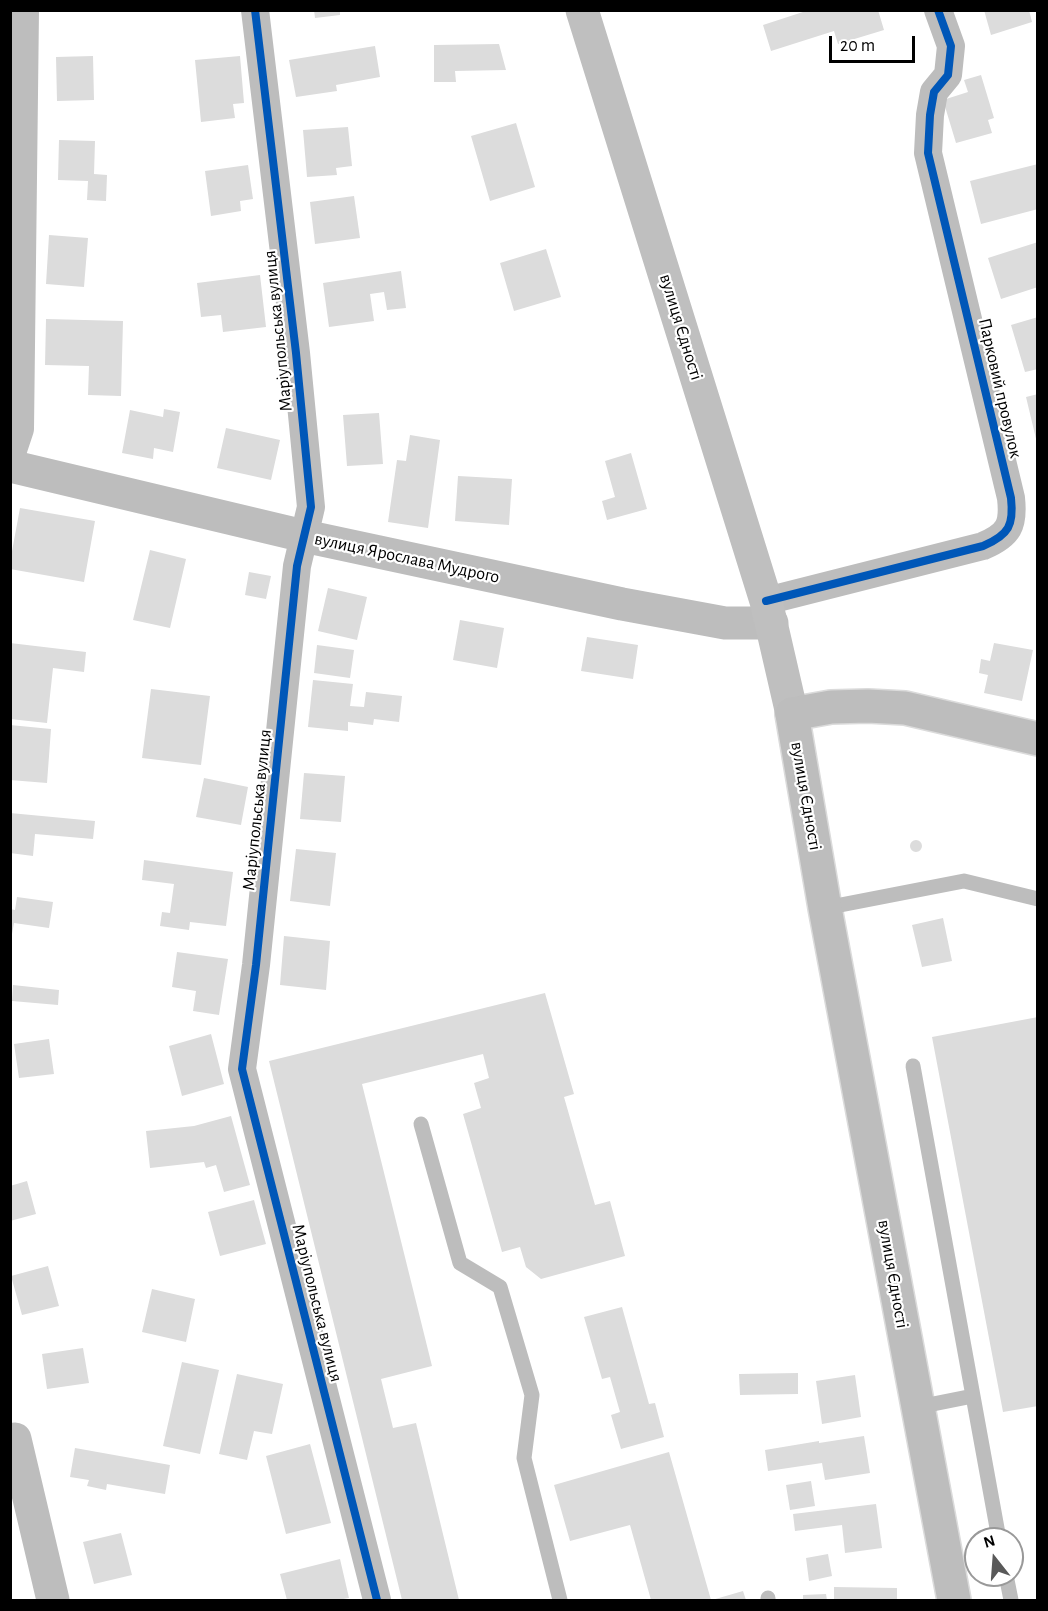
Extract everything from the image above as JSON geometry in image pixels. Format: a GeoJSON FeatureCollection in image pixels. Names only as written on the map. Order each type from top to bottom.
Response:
{"type":"FeatureCollection","features":[{"type":"Feature","properties":{"kind":"main road","name":"вулиця Єдності"},"geometry":{"type":"LineString","coordinates":[[582,10],[769,612],[792,714],[825,908],[954,1600]]}},
{"type":"Feature","properties":{"kind":"main road","name":"вулиця Ярослава Мудрого"},"geometry":{"type":"LineString","coordinates":[[10,466],[304,536],[622,604],[725,622],[769,612]]}},
{"type":"Feature","properties":{"kind":"main road"},"geometry":{"type":"LineString","coordinates":[[792,714],[831,707],[905,708],[1038,739]]}},
{"type":"Feature","properties":{"kind":"main road"},"geometry":{"type":"LineString","coordinates":[[12,1434],[53,1600]]}},
{"type":"Feature","properties":{"kind":"street"},"geometry":{"type":"LineString","coordinates":[[10,459],[20,429],[25,10]]}},
{"type":"Feature","properties":{"kind":"street","name":"Маріупольська вулиця"},"geometry":{"type":"LineString","coordinates":[[255,10],[296,353],[311,507],[297,566],[256,965],[242,1069],[377,1600]]}},
{"type":"Feature","properties":{"kind":"street","name":"Парковий провулок"},"geometry":{"type":"LineString","coordinates":[[769,612],[998,540],[1008,528],[1013,514],[928,153],[934,92],[948,75],[951,46],[938,10]]}},
{"type":"Feature","properties":{"kind":"lane"},"geometry":{"type":"LineString","coordinates":[[825,908],[964,880],[1038,899]]}},
{"type":"Feature","properties":{"kind":"lane"},"geometry":{"type":"LineString","coordinates":[[913,1066],[997,1527]]}},
{"type":"Feature","properties":{"kind":"lane"},"geometry":{"type":"LineString","coordinates":[[421,1124],[460,1263],[500,1287],[532,1395],[524,1458],[560,1600]]}},
{"type":"Feature","properties":{"kind":"lane"},"geometry":{"type":"LineString","coordinates":[[918,1407],[974,1396]]}},
{"type":"Feature","properties":{"kind":"building"},"geometry":{"type":"Polygon","coordinates":[[[314,10],[340,10],[340,15],[315,18],[314,10]]]}},
{"type":"Feature","properties":{"kind":"building"},"geometry":{"type":"Polygon","coordinates":[[[809,10],[878,10],[884,30],[838,44],[834,31],[771,51],[763,25],[809,10]]]}},
{"type":"Feature","properties":{"kind":"building"},"geometry":{"type":"Polygon","coordinates":[[[984,10],[1029,10],[1032,22],[991,35],[984,10]]]}},
{"type":"Feature","properties":{"kind":"building"},"geometry":{"type":"Polygon","coordinates":[[[499,44],[506,70],[455,71],[456,82],[434,82],[434,45],[499,44]]]}},
{"type":"Feature","properties":{"kind":"building"},"geometry":{"type":"Polygon","coordinates":[[[375,46],[380,77],[336,85],[337,91],[296,97],[289,60],[375,46]]]}},
{"type":"Feature","properties":{"kind":"building"},"geometry":{"type":"Polygon","coordinates":[[[93,56],[94,100],[57,101],[56,57],[93,56]]]}},
{"type":"Feature","properties":{"kind":"building"},"geometry":{"type":"Polygon","coordinates":[[[240,56],[244,103],[233,104],[235,118],[201,122],[195,60],[240,56]]]}},
{"type":"Feature","properties":{"kind":"building"},"geometry":{"type":"Polygon","coordinates":[[[981,75],[994,118],[988,120],[992,133],[956,143],[943,100],[968,92],[964,80],[981,75]]]}},
{"type":"Feature","properties":{"kind":"building"},"geometry":{"type":"Polygon","coordinates":[[[516,123],[535,187],[490,201],[471,136],[516,123]]]}},
{"type":"Feature","properties":{"kind":"building"},"geometry":{"type":"Polygon","coordinates":[[[348,127],[352,166],[336,168],[337,175],[307,177],[303,130],[348,127]]]}},
{"type":"Feature","properties":{"kind":"building"},"geometry":{"type":"Polygon","coordinates":[[[59,140],[95,141],[94,174],[107,175],[106,201],[87,200],[88,181],[58,180],[59,140]]]}},
{"type":"Feature","properties":{"kind":"building"},"geometry":{"type":"Polygon","coordinates":[[[1038,164],[1038,209],[981,224],[970,181],[1038,164]]]}},
{"type":"Feature","properties":{"kind":"building"},"geometry":{"type":"Polygon","coordinates":[[[248,165],[253,199],[240,201],[241,211],[211,216],[205,171],[248,165]]]}},
{"type":"Feature","properties":{"kind":"building"},"geometry":{"type":"Polygon","coordinates":[[[354,196],[360,238],[315,244],[310,202],[354,196]]]}},
{"type":"Feature","properties":{"kind":"building"},"geometry":{"type":"Polygon","coordinates":[[[49,235],[88,238],[84,287],[46,284],[49,235]]]}},
{"type":"Feature","properties":{"kind":"building"},"geometry":{"type":"Polygon","coordinates":[[[1038,242],[1038,287],[1001,299],[988,258],[1038,242]]]}},
{"type":"Feature","properties":{"kind":"building"},"geometry":{"type":"Polygon","coordinates":[[[546,249],[561,297],[514,311],[500,263],[546,249]]]}},
{"type":"Feature","properties":{"kind":"building"},"geometry":{"type":"Polygon","coordinates":[[[401,271],[406,308],[387,310],[384,292],[370,294],[374,321],[329,327],[323,283],[401,271]]]}},
{"type":"Feature","properties":{"kind":"building"},"geometry":{"type":"Polygon","coordinates":[[[260,275],[266,327],[223,332],[221,315],[201,317],[197,283],[260,275]]]}},
{"type":"Feature","properties":{"kind":"building"},"geometry":{"type":"Polygon","coordinates":[[[1038,317],[1038,369],[1025,372],[1011,325],[1038,317]]]}},
{"type":"Feature","properties":{"kind":"building"},"geometry":{"type":"Polygon","coordinates":[[[46,319],[123,321],[121,396],[88,395],[89,366],[45,365],[46,319]]]}},
{"type":"Feature","properties":{"kind":"building"},"geometry":{"type":"Polygon","coordinates":[[[1038,394],[1038,443],[1037,443],[1026,397],[1038,394]]]}},
{"type":"Feature","properties":{"kind":"building"},"geometry":{"type":"Polygon","coordinates":[[[164,409],[180,412],[173,452],[154,448],[153,459],[122,453],[130,410],[163,417],[164,409]]]}},
{"type":"Feature","properties":{"kind":"building"},"geometry":{"type":"Polygon","coordinates":[[[379,413],[383,464],[347,466],[343,415],[379,413]]]}},
{"type":"Feature","properties":{"kind":"building"},"geometry":{"type":"Polygon","coordinates":[[[226,428],[280,440],[271,480],[217,468],[226,428]]]}},
{"type":"Feature","properties":{"kind":"building"},"geometry":{"type":"Polygon","coordinates":[[[410,435],[440,440],[428,528],[388,522],[397,460],[406,461],[410,435]]]}},
{"type":"Feature","properties":{"kind":"building"},"geometry":{"type":"Polygon","coordinates":[[[631,453],[647,509],[607,520],[602,501],[615,497],[605,461],[631,453]]]}},
{"type":"Feature","properties":{"kind":"building"},"geometry":{"type":"Polygon","coordinates":[[[458,476],[512,479],[509,525],[455,521],[458,476]]]}},
{"type":"Feature","properties":{"kind":"building"},"geometry":{"type":"Polygon","coordinates":[[[20,508],[95,521],[84,582],[10,569],[20,508]]]}},
{"type":"Feature","properties":{"kind":"building"},"geometry":{"type":"Polygon","coordinates":[[[150,550],[186,559],[170,628],[133,620],[150,550]]]}},
{"type":"Feature","properties":{"kind":"building"},"geometry":{"type":"Polygon","coordinates":[[[249,572],[271,576],[266,599],[245,595],[249,572]]]}},
{"type":"Feature","properties":{"kind":"building"},"geometry":{"type":"Polygon","coordinates":[[[328,588],[367,597],[357,640],[318,631],[328,588]]]}},
{"type":"Feature","properties":{"kind":"building"},"geometry":{"type":"Polygon","coordinates":[[[460,620],[504,628],[497,668],[453,660],[460,620]]]}},
{"type":"Feature","properties":{"kind":"building"},"geometry":{"type":"Polygon","coordinates":[[[587,637],[638,645],[633,679],[581,671],[587,637]]]}},
{"type":"Feature","properties":{"kind":"building"},"geometry":{"type":"Polygon","coordinates":[[[10,643],[86,652],[84,672],[53,668],[47,723],[10,719],[10,643]]]}},
{"type":"Feature","properties":{"kind":"building"},"geometry":{"type":"Polygon","coordinates":[[[994,643],[1033,650],[1022,701],[984,693],[988,675],[979,673],[981,659],[990,661],[994,643]]]}},
{"type":"Feature","properties":{"kind":"building"},"geometry":{"type":"Polygon","coordinates":[[[317,645],[354,650],[350,678],[314,673],[317,645]]]}},
{"type":"Feature","properties":{"kind":"building"},"geometry":{"type":"Polygon","coordinates":[[[313,680],[353,684],[350,706],[364,707],[366,692],[402,696],[399,722],[374,719],[373,725],[348,722],[348,731],[308,727],[313,680]]]}},
{"type":"Feature","properties":{"kind":"building"},"geometry":{"type":"Polygon","coordinates":[[[151,689],[210,696],[201,765],[142,758],[151,689]]]}},
{"type":"Feature","properties":{"kind":"building"},"geometry":{"type":"Polygon","coordinates":[[[10,725],[51,729],[47,783],[10,780],[10,725]]]}},
{"type":"Feature","properties":{"kind":"building"},"geometry":{"type":"Polygon","coordinates":[[[304,773],[345,776],[341,822],[300,819],[304,773]]]}},
{"type":"Feature","properties":{"kind":"building"},"geometry":{"type":"Polygon","coordinates":[[[204,778],[248,787],[241,825],[196,817],[204,778]]]}},
{"type":"Feature","properties":{"kind":"building"},"geometry":{"type":"Polygon","coordinates":[[[10,813],[95,821],[93,839],[35,834],[33,856],[10,853],[10,813]]]}},
{"type":"Feature","properties":{"kind":"building"},"geometry":{"type":"Polygon","coordinates":[[[918,840],[921,841],[921,851],[914,852],[911,851],[910,844],[911,841],[918,840]]]}},
{"type":"Feature","properties":{"kind":"building"},"geometry":{"type":"Polygon","coordinates":[[[296,849],[336,853],[330,906],[290,901],[296,849]]]}},
{"type":"Feature","properties":{"kind":"building"},"geometry":{"type":"Polygon","coordinates":[[[144,860],[233,872],[226,926],[190,922],[189,930],[160,926],[162,912],[170,913],[174,884],[142,880],[144,860]]]}},
{"type":"Feature","properties":{"kind":"building"},"geometry":{"type":"Polygon","coordinates":[[[17,897],[53,902],[49,928],[14,923],[12,934],[10,934],[10,909],[15,910],[17,897]]]}},
{"type":"Feature","properties":{"kind":"building"},"geometry":{"type":"Polygon","coordinates":[[[943,918],[952,961],[922,967],[912,925],[943,918]]]}},
{"type":"Feature","properties":{"kind":"building"},"geometry":{"type":"Polygon","coordinates":[[[284,936],[330,941],[326,990],[280,985],[284,936]]]}},
{"type":"Feature","properties":{"kind":"building"},"geometry":{"type":"Polygon","coordinates":[[[177,952],[228,959],[219,1015],[193,1011],[196,991],[172,987],[177,952]]]}},
{"type":"Feature","properties":{"kind":"building"},"geometry":{"type":"Polygon","coordinates":[[[13,985],[59,990],[58,1005],[12,1001],[13,985]]]}},
{"type":"Feature","properties":{"kind":"building"},"geometry":{"type":"Polygon","coordinates":[[[545,993],[574,1094],[564,1097],[595,1205],[610,1201],[625,1256],[541,1279],[526,1267],[520,1247],[502,1252],[463,1114],[481,1108],[474,1083],[489,1078],[483,1054],[362,1084],[432,1366],[381,1379],[393,1428],[416,1423],[459,1600],[402,1600],[269,1061],[545,993]]]}},
{"type":"Feature","properties":{"kind":"building"},"geometry":{"type":"Polygon","coordinates":[[[1038,1017],[1038,1406],[1003,1412],[932,1037],[1038,1017]]]}},
{"type":"Feature","properties":{"kind":"building"},"geometry":{"type":"Polygon","coordinates":[[[211,1034],[224,1084],[182,1096],[169,1046],[211,1034]]]}},
{"type":"Feature","properties":{"kind":"building"},"geometry":{"type":"Polygon","coordinates":[[[49,1039],[54,1074],[19,1078],[14,1044],[49,1039]]]}},
{"type":"Feature","properties":{"kind":"building"},"geometry":{"type":"Polygon","coordinates":[[[231,1116],[250,1185],[224,1192],[216,1165],[206,1168],[204,1162],[150,1168],[146,1131],[194,1126],[231,1116]]]}},
{"type":"Feature","properties":{"kind":"building"},"geometry":{"type":"Polygon","coordinates":[[[27,1181],[36,1214],[10,1221],[10,1186],[27,1181]]]}},
{"type":"Feature","properties":{"kind":"building"},"geometry":{"type":"Polygon","coordinates":[[[254,1200],[266,1244],[220,1256],[208,1212],[254,1200]]]}},
{"type":"Feature","properties":{"kind":"building"},"geometry":{"type":"Polygon","coordinates":[[[48,1266],[59,1306],[22,1315],[11,1276],[48,1266]]]}},
{"type":"Feature","properties":{"kind":"building"},"geometry":{"type":"Polygon","coordinates":[[[152,1289],[195,1299],[186,1342],[142,1332],[152,1289]]]}},
{"type":"Feature","properties":{"kind":"building"},"geometry":{"type":"Polygon","coordinates":[[[622,1307],[649,1404],[655,1403],[664,1437],[621,1449],[611,1415],[620,1412],[610,1377],[602,1379],[584,1317],[622,1307]]]}},
{"type":"Feature","properties":{"kind":"building"},"geometry":{"type":"Polygon","coordinates":[[[83,1348],[89,1383],[47,1389],[42,1354],[83,1348]]]}},
{"type":"Feature","properties":{"kind":"building"},"geometry":{"type":"Polygon","coordinates":[[[182,1362],[219,1370],[200,1454],[163,1446],[182,1362]]]}},
{"type":"Feature","properties":{"kind":"building"},"geometry":{"type":"Polygon","coordinates":[[[798,1373],[798,1394],[740,1395],[739,1374],[798,1373]]]}},
{"type":"Feature","properties":{"kind":"building"},"geometry":{"type":"Polygon","coordinates":[[[237,1374],[283,1384],[272,1434],[254,1431],[247,1460],[219,1454],[237,1374]]]}},
{"type":"Feature","properties":{"kind":"building"},"geometry":{"type":"Polygon","coordinates":[[[855,1375],[861,1417],[822,1424],[816,1381],[855,1375]]]}},
{"type":"Feature","properties":{"kind":"building"},"geometry":{"type":"Polygon","coordinates":[[[864,1436],[870,1473],[825,1480],[822,1463],[768,1471],[765,1450],[864,1436]]]}},
{"type":"Feature","properties":{"kind":"building"},"geometry":{"type":"Polygon","coordinates":[[[310,1444],[331,1523],[286,1534],[266,1456],[310,1444]]]}},
{"type":"Feature","properties":{"kind":"building"},"geometry":{"type":"Polygon","coordinates":[[[75,1448],[170,1465],[165,1494],[107,1484],[106,1490],[87,1486],[89,1480],[70,1477],[75,1448]]]}},
{"type":"Feature","properties":{"kind":"building"},"geometry":{"type":"Polygon","coordinates":[[[669,1452],[711,1600],[651,1600],[630,1525],[570,1541],[554,1485],[669,1452]]]}},
{"type":"Feature","properties":{"kind":"building"},"geometry":{"type":"Polygon","coordinates":[[[811,1481],[815,1506],[790,1510],[786,1485],[811,1481]]]}},
{"type":"Feature","properties":{"kind":"building"},"geometry":{"type":"Polygon","coordinates":[[[876,1504],[882,1548],[845,1553],[842,1525],[795,1531],[793,1514],[876,1504]]]}},
{"type":"Feature","properties":{"kind":"building"},"geometry":{"type":"Polygon","coordinates":[[[121,1533],[132,1575],[94,1584],[83,1542],[121,1533]]]}},
{"type":"Feature","properties":{"kind":"building"},"geometry":{"type":"Polygon","coordinates":[[[828,1554],[832,1576],[809,1581],[806,1558],[828,1554]]]}},
{"type":"Feature","properties":{"kind":"building"},"geometry":{"type":"Polygon","coordinates":[[[340,1559],[349,1598],[287,1600],[280,1574],[340,1559]]]}},
{"type":"Feature","properties":{"kind":"building"},"geometry":{"type":"Polygon","coordinates":[[[834,1587],[897,1588],[897,1600],[834,1600],[834,1587]]]}},
{"type":"Feature","properties":{"kind":"building"},"geometry":{"type":"Polygon","coordinates":[[[743,1591],[746,1600],[712,1600],[743,1591]]]}},
{"type":"Feature","properties":{"kind":"building"},"geometry":{"type":"Polygon","coordinates":[[[826,1594],[827,1600],[803,1600],[803,1595],[826,1594]]]}},
{"type":"Feature","properties":{"kind":"cycle path"},"geometry":{"type":"LineString","coordinates":[[255,10],[296,353],[311,507],[297,566],[256,965],[242,1069],[377,1600]]}},
{"type":"Feature","properties":{"kind":"cycle path"},"geometry":{"type":"LineString","coordinates":[[766,601],[983,546],[999,538],[1010,522],[1011,498],[928,153],[934,92],[948,75],[951,46],[938,10]]}}]}
